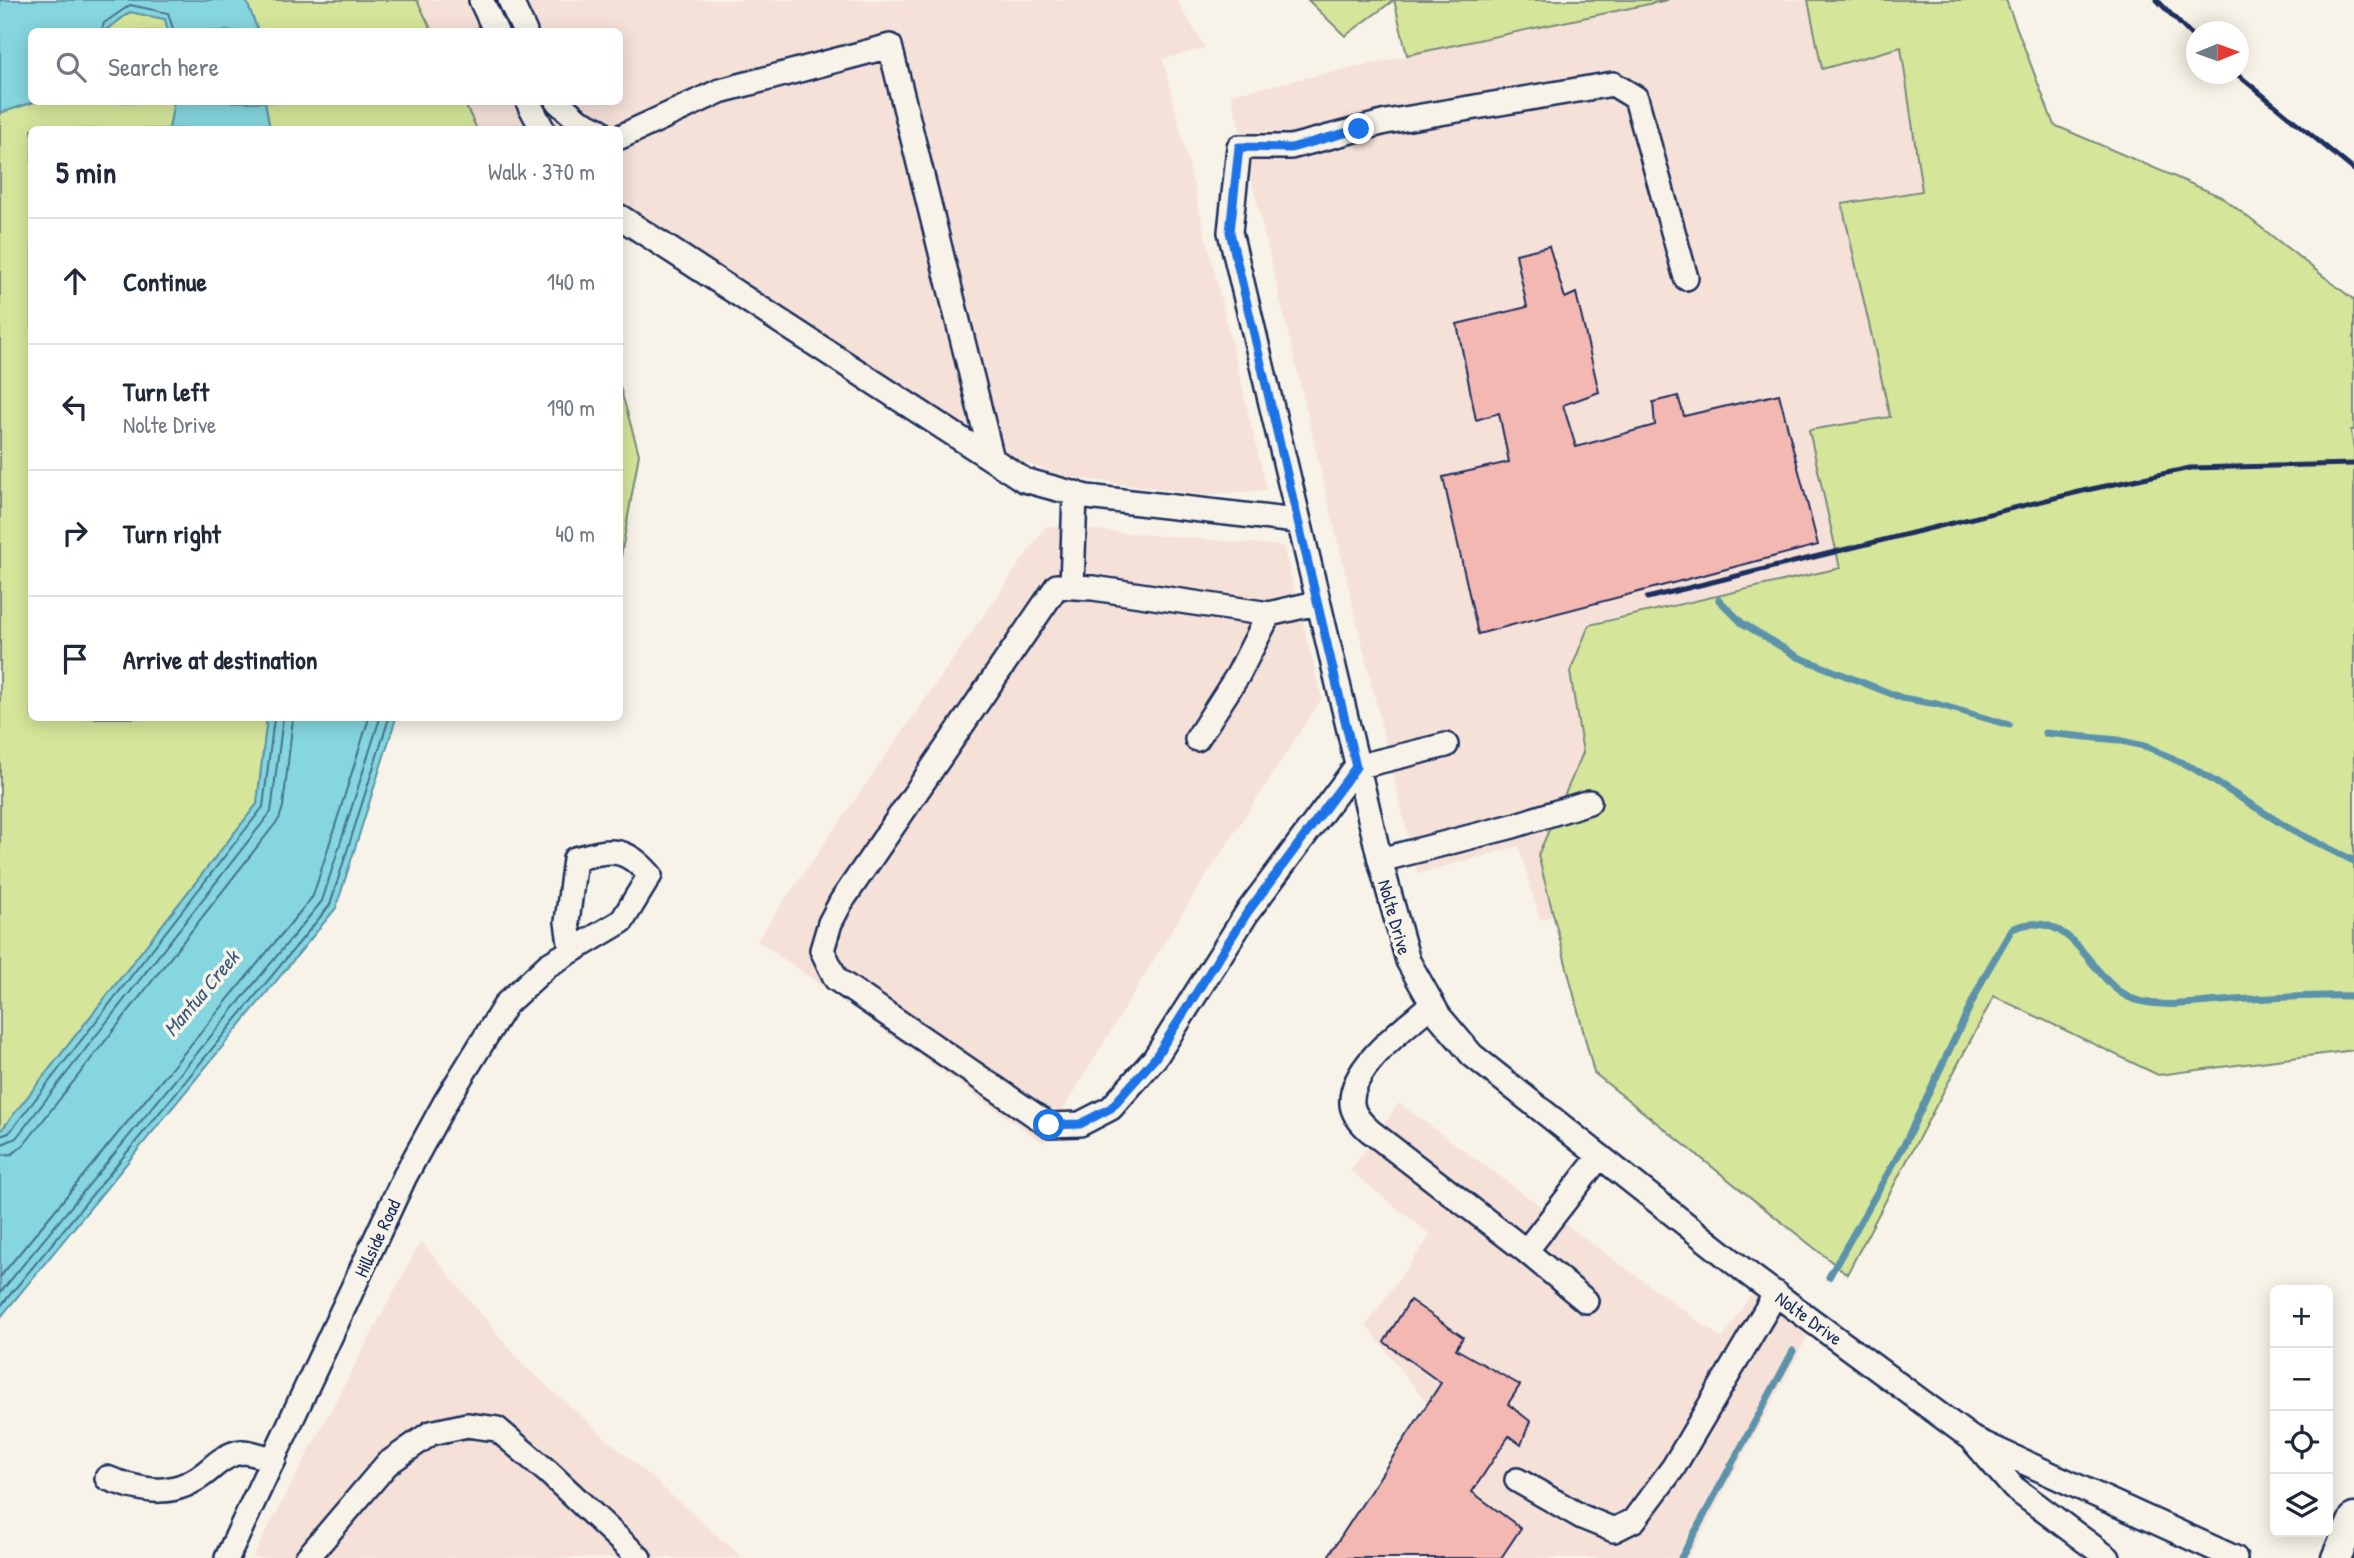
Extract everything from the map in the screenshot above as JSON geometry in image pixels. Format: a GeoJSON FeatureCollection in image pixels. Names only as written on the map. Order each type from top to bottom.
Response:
{"type":"FeatureCollection","features":[{"type":"Feature","properties":{"kind":"main road"},"geometry":{"type":"LineString","coordinates":[[2336,1558],[2354,1518]]}},
{"type":"Feature","properties":{"kind":"street"},"geometry":{"type":"LineString","coordinates":[[481,0],[494,28]]}},
{"type":"Feature","properties":{"kind":"street"},"geometry":{"type":"LineString","coordinates":[[510,0],[522,28]]}},
{"type":"Feature","properties":{"kind":"street"},"geometry":{"type":"LineString","coordinates":[[623,135],[720,91],[890,46],[992,459]]}},
{"type":"Feature","properties":{"kind":"street","name":"Nolte Drive"},"geometry":{"type":"LineString","coordinates":[[1686,278],[1643,134],[1636,98],[1613,84],[1386,122],[1291,148],[1239,147],[1230,232],[1356,767],[1408,961],[1432,1004],[1472,1055],[1776,1293],[1971,1438],[2235,1558]]}},
{"type":"Feature","properties":{"kind":"street"},"geometry":{"type":"LineString","coordinates":[[530,105],[541,126]]}},
{"type":"Feature","properties":{"kind":"street"},"geometry":{"type":"LineString","coordinates":[[561,105],[578,120],[591,126]]}},
{"type":"Feature","properties":{"kind":"street"},"geometry":{"type":"LineString","coordinates":[[623,220],[1024,480],[1074,493],[1296,521]]}},
{"type":"Feature","properties":{"kind":"street"},"geometry":{"type":"LineString","coordinates":[[1072,587],[1074,493]]}},
{"type":"Feature","properties":{"kind":"street"},"geometry":{"type":"LineString","coordinates":[[1316,603],[1269,614],[1057,586],[841,902],[830,923],[822,950],[836,979],[1049,1125],[1080,1124],[1111,1108],[1155,1058],[1247,913],[1356,767],[1446,745]]}},
{"type":"Feature","properties":{"kind":"street"},"geometry":{"type":"LineString","coordinates":[[1197,739],[1238,675],[1269,614]]}},
{"type":"Feature","properties":{"kind":"street"},"geometry":{"type":"LineString","coordinates":[[1380,860],[1513,826],[1589,802]]}},
{"type":"Feature","properties":{"kind":"street","name":"Hillside Road"},"geometry":{"type":"LineString","coordinates":[[227,1558],[431,1126],[506,1004],[533,977],[571,950],[622,921],[650,876],[634,857],[608,850],[575,859],[567,922],[571,950]]}},
{"type":"Feature","properties":{"kind":"street"},"geometry":{"type":"LineString","coordinates":[[1432,1004],[1372,1059],[1355,1088],[1352,1105],[1358,1120],[1586,1301]]}},
{"type":"Feature","properties":{"kind":"street"},"geometry":{"type":"LineString","coordinates":[[1526,1251],[1600,1156]]}},
{"type":"Feature","properties":{"kind":"street"},"geometry":{"type":"LineString","coordinates":[[1517,1480],[1582,1517],[1614,1530],[1634,1520],[1673,1468],[1776,1293]]}},
{"type":"Feature","properties":{"kind":"street"},"geometry":{"type":"LineString","coordinates":[[307,1558],[387,1464],[431,1433],[467,1425],[497,1429],[548,1472],[639,1558]]}},
{"type":"Feature","properties":{"kind":"street","name":"Nolte Drive"},"geometry":{"type":"LineString","coordinates":[[1971,1438],[2014,1488],[2108,1558]]}},
{"type":"Feature","properties":{"kind":"street"},"geometry":{"type":"LineString","coordinates":[[107,1478],[141,1490],[170,1491],[186,1486],[229,1455],[241,1452],[274,1460]]}},
{"type":"Feature","properties":{"kind":"shaded area"},"geometry":{"type":"Polygon","coordinates":[[[417,0],[1176,0],[1206,48],[1163,59],[1267,490],[1203,495],[1063,476],[1017,460],[623,206],[623,126],[476,126],[465,105],[623,105],[623,28],[431,28],[417,0]]]}},
{"type":"Feature","properties":{"kind":"shaded area"},"geometry":{"type":"Polygon","coordinates":[[[1668,0],[1808,0],[1823,69],[1901,47],[1922,191],[1842,204],[1890,417],[1809,430],[1840,568],[1665,608],[1667,884],[1540,920],[1519,846],[1417,874],[1231,94],[1668,0]]]}},
{"type":"Feature","properties":{"kind":"shaded area"},"geometry":{"type":"Polygon","coordinates":[[[1046,526],[1283,546],[1322,698],[1181,915],[1043,1143],[757,940],[1046,526]]]}},
{"type":"Feature","properties":{"kind":"shaded area"},"geometry":{"type":"Polygon","coordinates":[[[1399,1103],[1723,1339],[1765,1271],[1819,1315],[1688,1558],[1329,1558],[1428,1404],[1366,1325],[1431,1235],[1350,1171],[1399,1103]]]}},
{"type":"Feature","properties":{"kind":"shaded area"},"geometry":{"type":"Polygon","coordinates":[[[421,1241],[523,1365],[743,1558],[252,1558],[421,1241]]]}},
{"type":"Feature","properties":{"kind":"green space"},"geometry":{"type":"Polygon","coordinates":[[[246,0],[417,0],[431,28],[257,28],[246,0]]]}},
{"type":"Feature","properties":{"kind":"green space"},"geometry":{"type":"Polygon","coordinates":[[[1308,0],[1394,0],[1345,36],[1308,0]]]}},
{"type":"Feature","properties":{"kind":"green space"},"geometry":{"type":"Polygon","coordinates":[[[1394,0],[1668,0],[1407,55],[1394,0]]]}},
{"type":"Feature","properties":{"kind":"green space"},"geometry":{"type":"Polygon","coordinates":[[[1808,0],[2006,0],[2054,125],[2222,197],[2354,300],[2354,430],[2351,430],[2354,449],[2354,1050],[2158,1075],[1994,996],[1847,1274],[1594,1073],[1538,855],[1583,753],[1570,672],[1589,625],[1840,568],[1809,430],[1890,417],[1842,204],[1922,191],[1901,47],[1822,69],[1808,0]]]}},
{"type":"Feature","properties":{"kind":"green space"},"geometry":{"type":"Polygon","coordinates":[[[130,12],[165,19],[167,28],[109,28],[130,12]]]}},
{"type":"Feature","properties":{"kind":"green space"},"geometry":{"type":"Polygon","coordinates":[[[28,104],[173,105],[170,126],[28,126],[28,721],[267,721],[257,804],[0,1132],[0,113],[28,104]]]}},
{"type":"Feature","properties":{"kind":"green space"},"geometry":{"type":"Polygon","coordinates":[[[266,105],[465,105],[476,126],[269,126],[266,105]]]}},
{"type":"Feature","properties":{"kind":"green space"},"geometry":{"type":"Polygon","coordinates":[[[623,398],[639,454],[623,545],[623,398]]]}},
{"type":"Feature","properties":{"kind":"water"},"geometry":{"type":"Polygon","coordinates":[[[0,0],[246,0],[257,28],[167,28],[165,19],[130,12],[108,28],[28,28],[28,104],[0,113],[0,0]]]}},
{"type":"Feature","properties":{"kind":"water"},"geometry":{"type":"Polygon","coordinates":[[[173,105],[266,105],[269,126],[170,126],[173,105]]]}},
{"type":"Feature","properties":{"kind":"water","name":"Mantua Creek"},"geometry":{"type":"Polygon","coordinates":[[[267,721],[395,721],[336,908],[0,1318],[0,1132],[257,804],[267,721]]]}},
{"type":"Feature","properties":{"kind":"building"},"geometry":{"type":"Polygon","coordinates":[[[1549,246],[1565,298],[1576,293],[1599,392],[1563,405],[1576,447],[1655,425],[1653,402],[1678,396],[1684,416],[1779,394],[1818,545],[1478,634],[1443,477],[1509,462],[1499,413],[1476,420],[1457,324],[1527,307],[1516,254],[1549,246]]]}},
{"type":"Feature","properties":{"kind":"building"},"geometry":{"type":"Polygon","coordinates":[[[1410,1300],[1463,1337],[1456,1349],[1520,1385],[1508,1404],[1530,1421],[1521,1445],[1509,1436],[1472,1492],[1521,1528],[1501,1558],[1327,1558],[1441,1383],[1384,1342],[1410,1300]]]}},
{"type":"Feature","properties":{"kind":"waterway"},"geometry":{"type":"LineString","coordinates":[[1719,600],[1742,623],[1798,657],[1902,698],[1937,704],[2009,725]]}},
{"type":"Feature","properties":{"kind":"waterway"},"geometry":{"type":"LineString","coordinates":[[2045,733],[2118,740],[2148,747],[2193,768],[2290,829],[2354,861]]}},
{"type":"Feature","properties":{"kind":"waterway"},"geometry":{"type":"LineString","coordinates":[[1829,1277],[1904,1145],[1985,975],[2012,929],[2034,924],[2052,927],[2067,936],[2120,992],[2146,1002],[2178,1004],[2354,996]]}},
{"type":"Feature","properties":{"kind":"waterway"},"geometry":{"type":"LineString","coordinates":[[1681,1558],[1793,1351]]}},
{"type":"Feature","properties":{"kind":"railway"},"geometry":{"type":"LineString","coordinates":[[2157,0],[2186,30]]}},
{"type":"Feature","properties":{"kind":"railway"},"geometry":{"type":"LineString","coordinates":[[2249,84],[2354,170]]}},
{"type":"Feature","properties":{"kind":"railway"},"geometry":{"type":"LineString","coordinates":[[1647,598],[2087,490],[2190,468],[2354,464]]}},
{"type":"Feature","properties":{"kind":"route"},"geometry":{"type":"LineString","coordinates":[[1049,1125],[1080,1124],[1111,1108],[1155,1058],[1247,913],[1356,767],[1230,232],[1239,147],[1291,148],[1359,129]]}}]}
